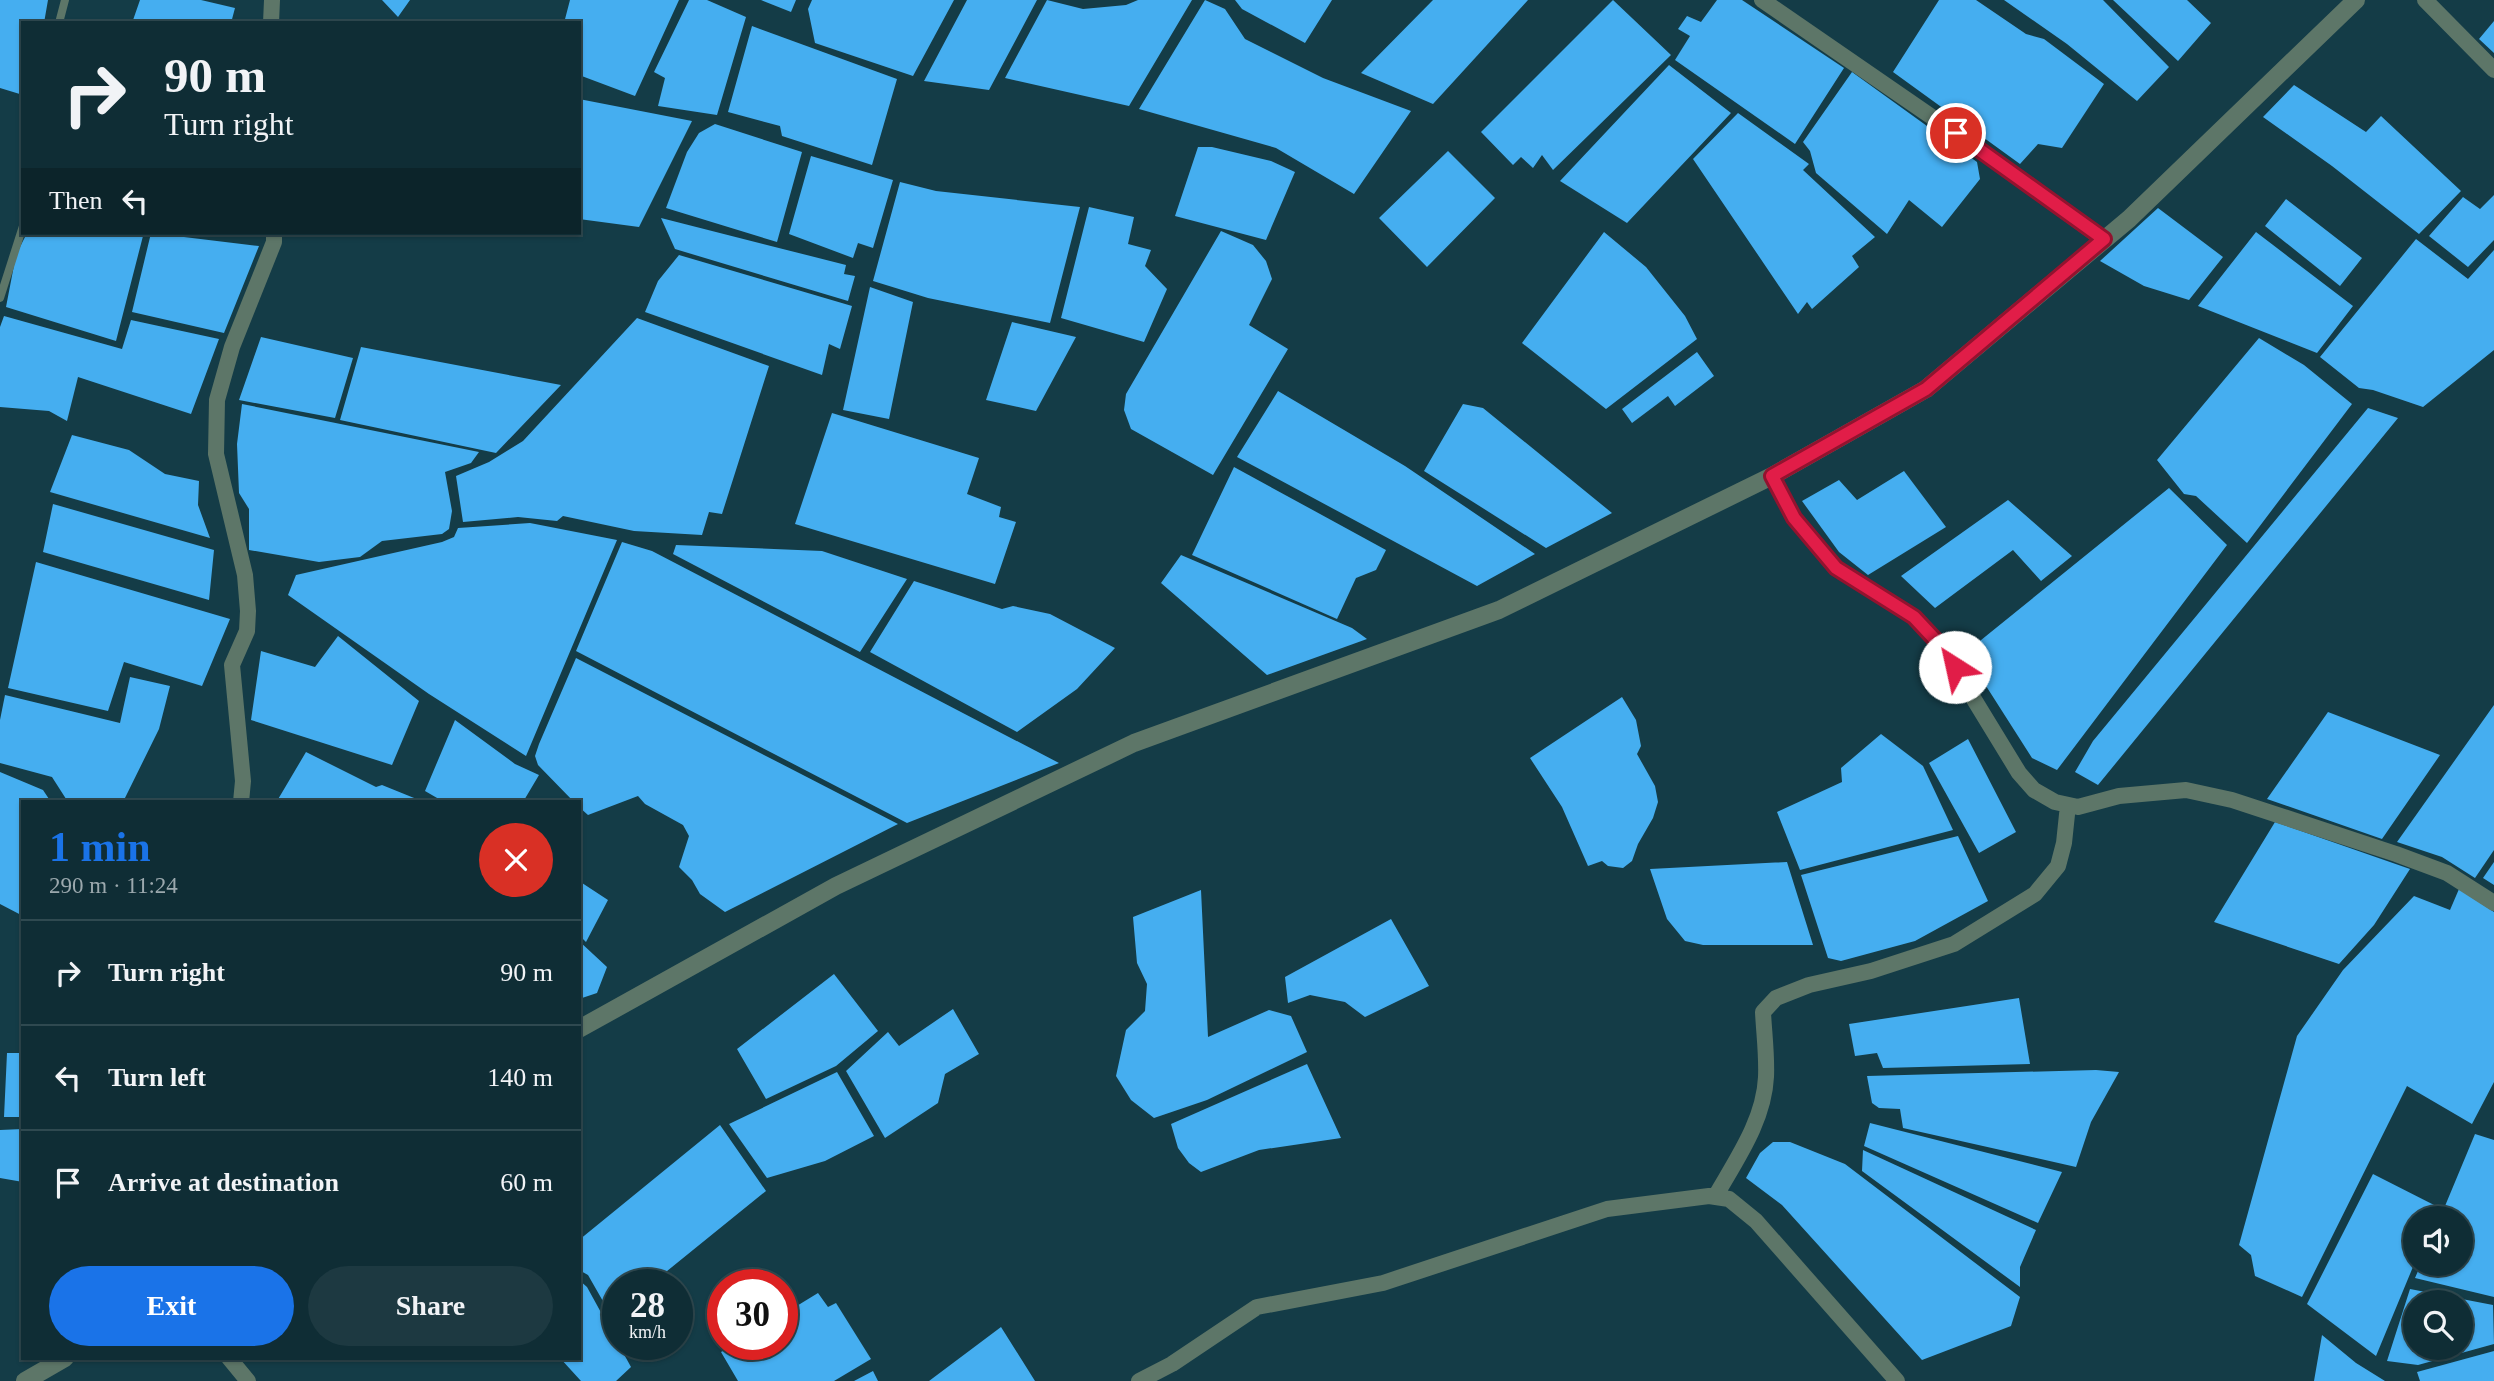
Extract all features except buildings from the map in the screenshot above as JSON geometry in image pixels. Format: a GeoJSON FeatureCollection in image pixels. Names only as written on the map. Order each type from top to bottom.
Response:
{"type":"FeatureCollection","features":[{"type":"Feature","properties":{"kind":"street"},"geometry":{"type":"LineString","coordinates":[[271,0],[271,21]]}},
{"type":"Feature","properties":{"kind":"street"},"geometry":{"type":"LineString","coordinates":[[1762,0],[2104,239]]}},
{"type":"Feature","properties":{"kind":"street"},"geometry":{"type":"LineString","coordinates":[[581,1028],[836,886],[1133,743],[1499,610],[1772,476],[1926,389],[2129,219],[2356,0]]}},
{"type":"Feature","properties":{"kind":"street"},"geometry":{"type":"LineString","coordinates":[[2425,0],[2494,70]]}},
{"type":"Feature","properties":{"kind":"street"},"geometry":{"type":"LineString","coordinates":[[241,800],[243,781],[232,665],[247,631],[246,575],[216,454],[217,400],[233,347],[274,242],[274,235]]}},
{"type":"Feature","properties":{"kind":"street"},"geometry":{"type":"LineString","coordinates":[[1772,476],[1794,518],[1836,568],[1914,617],[1942,647],[2019,773],[2034,790],[2055,802],[2078,807],[2119,796],[2186,790],[2209,795],[2396,854],[2447,873],[2494,903]]}},
{"type":"Feature","properties":{"kind":"street"},"geometry":{"type":"LineString","coordinates":[[1715,1197],[1749,1136],[1761,1106],[1766,1079],[1763,1012],[1776,998],[1809,985],[1871,971],[1954,944],[2035,894],[2058,866],[2064,844],[2068,805]]}},
{"type":"Feature","properties":{"kind":"street"},"geometry":{"type":"LineString","coordinates":[[1139,1381],[1172,1364],[1257,1307],[1382,1283],[1607,1209],[1715,1197],[1730,1199],[1755,1221],[1897,1381]]}},
{"type":"Feature","properties":{"kind":"street"},"geometry":{"type":"LineString","coordinates":[[25,1381],[62,1360]]}},
{"type":"Feature","properties":{"kind":"lane"},"geometry":{"type":"LineString","coordinates":[[60,21],[65,0]]}},
{"type":"Feature","properties":{"kind":"lane"},"geometry":{"type":"LineString","coordinates":[[0,298],[21,232]]}},
{"type":"Feature","properties":{"kind":"route"},"geometry":{"type":"LineString","coordinates":[[1955,667],[1942,647],[1914,617],[1836,568],[1794,518],[1772,476],[1926,389],[2104,239],[1956,133]]}}]}
